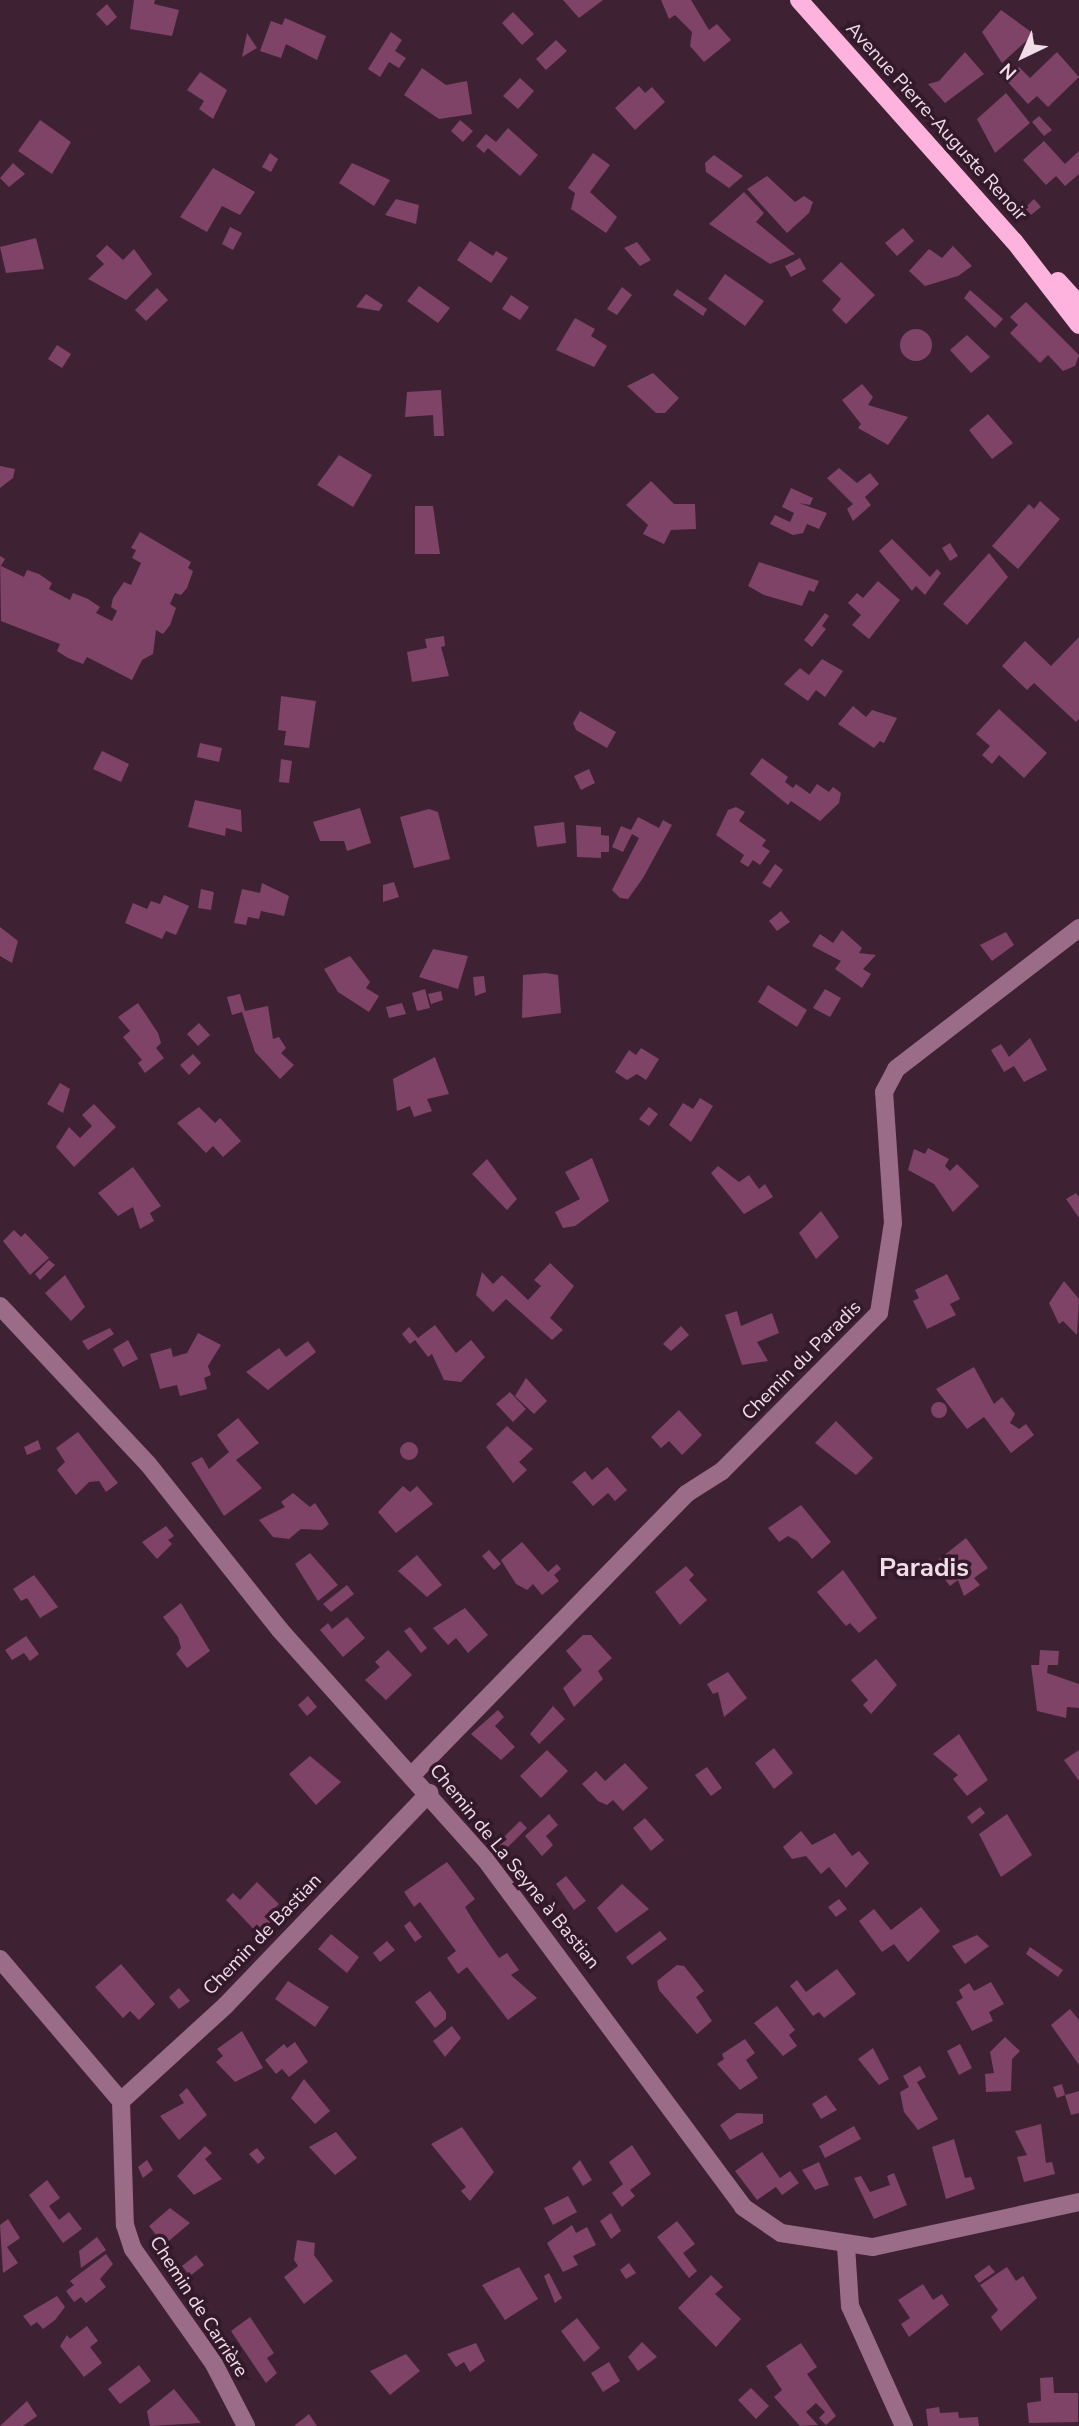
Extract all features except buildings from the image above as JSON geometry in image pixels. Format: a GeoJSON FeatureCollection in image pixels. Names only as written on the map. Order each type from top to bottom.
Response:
{"type":"FeatureCollection","features":[{"type":"Feature","properties":{"kind":"main road","name":"Avenue Pierre-Auguste Renoir"},"geometry":{"type":"LineString","coordinates":[[799,0],[1014,241],[1079,325]]}},
{"type":"Feature","properties":{"kind":"main road","name":"Avenue Pierre-Auguste Renoir"},"geometry":{"type":"LineString","coordinates":[[1014,241],[1079,304]]}},
{"type":"Feature","properties":{"kind":"street","name":"Chemin du Paradis"},"geometry":{"type":"LineString","coordinates":[[413,1774],[686,1494],[722,1471],[879,1313],[893,1223],[884,1092],[896,1069],[1079,928]]}},
{"type":"Feature","properties":{"kind":"street","name":"Chemin de La Seyne à Bastian"},"geometry":{"type":"LineString","coordinates":[[0,1306],[148,1464],[280,1630],[429,1793],[550,1940],[737,2200],[781,2233],[846,2246],[901,2245],[1079,2203]]}},
{"type":"Feature","properties":{"kind":"street","name":"Chemin de Bastian"},"geometry":{"type":"LineString","coordinates":[[121,2101],[226,2005],[429,1793]]}},
{"type":"Feature","properties":{"kind":"street"},"geometry":{"type":"LineString","coordinates":[[0,1959],[121,2101]]}},
{"type":"Feature","properties":{"kind":"street","name":"Chemin de Carrière"},"geometry":{"type":"LineString","coordinates":[[121,2101],[125,2225],[133,2249],[214,2364],[246,2426]]}},
{"type":"Feature","properties":{"kind":"street"},"geometry":{"type":"LineString","coordinates":[[846,2246],[850,2306],[904,2426]]}},
{"type":"Feature","properties":{"kind":"district","name":"Paradis"},"geometry":{"type":"Point","coordinates":[924,1568]}}]}
